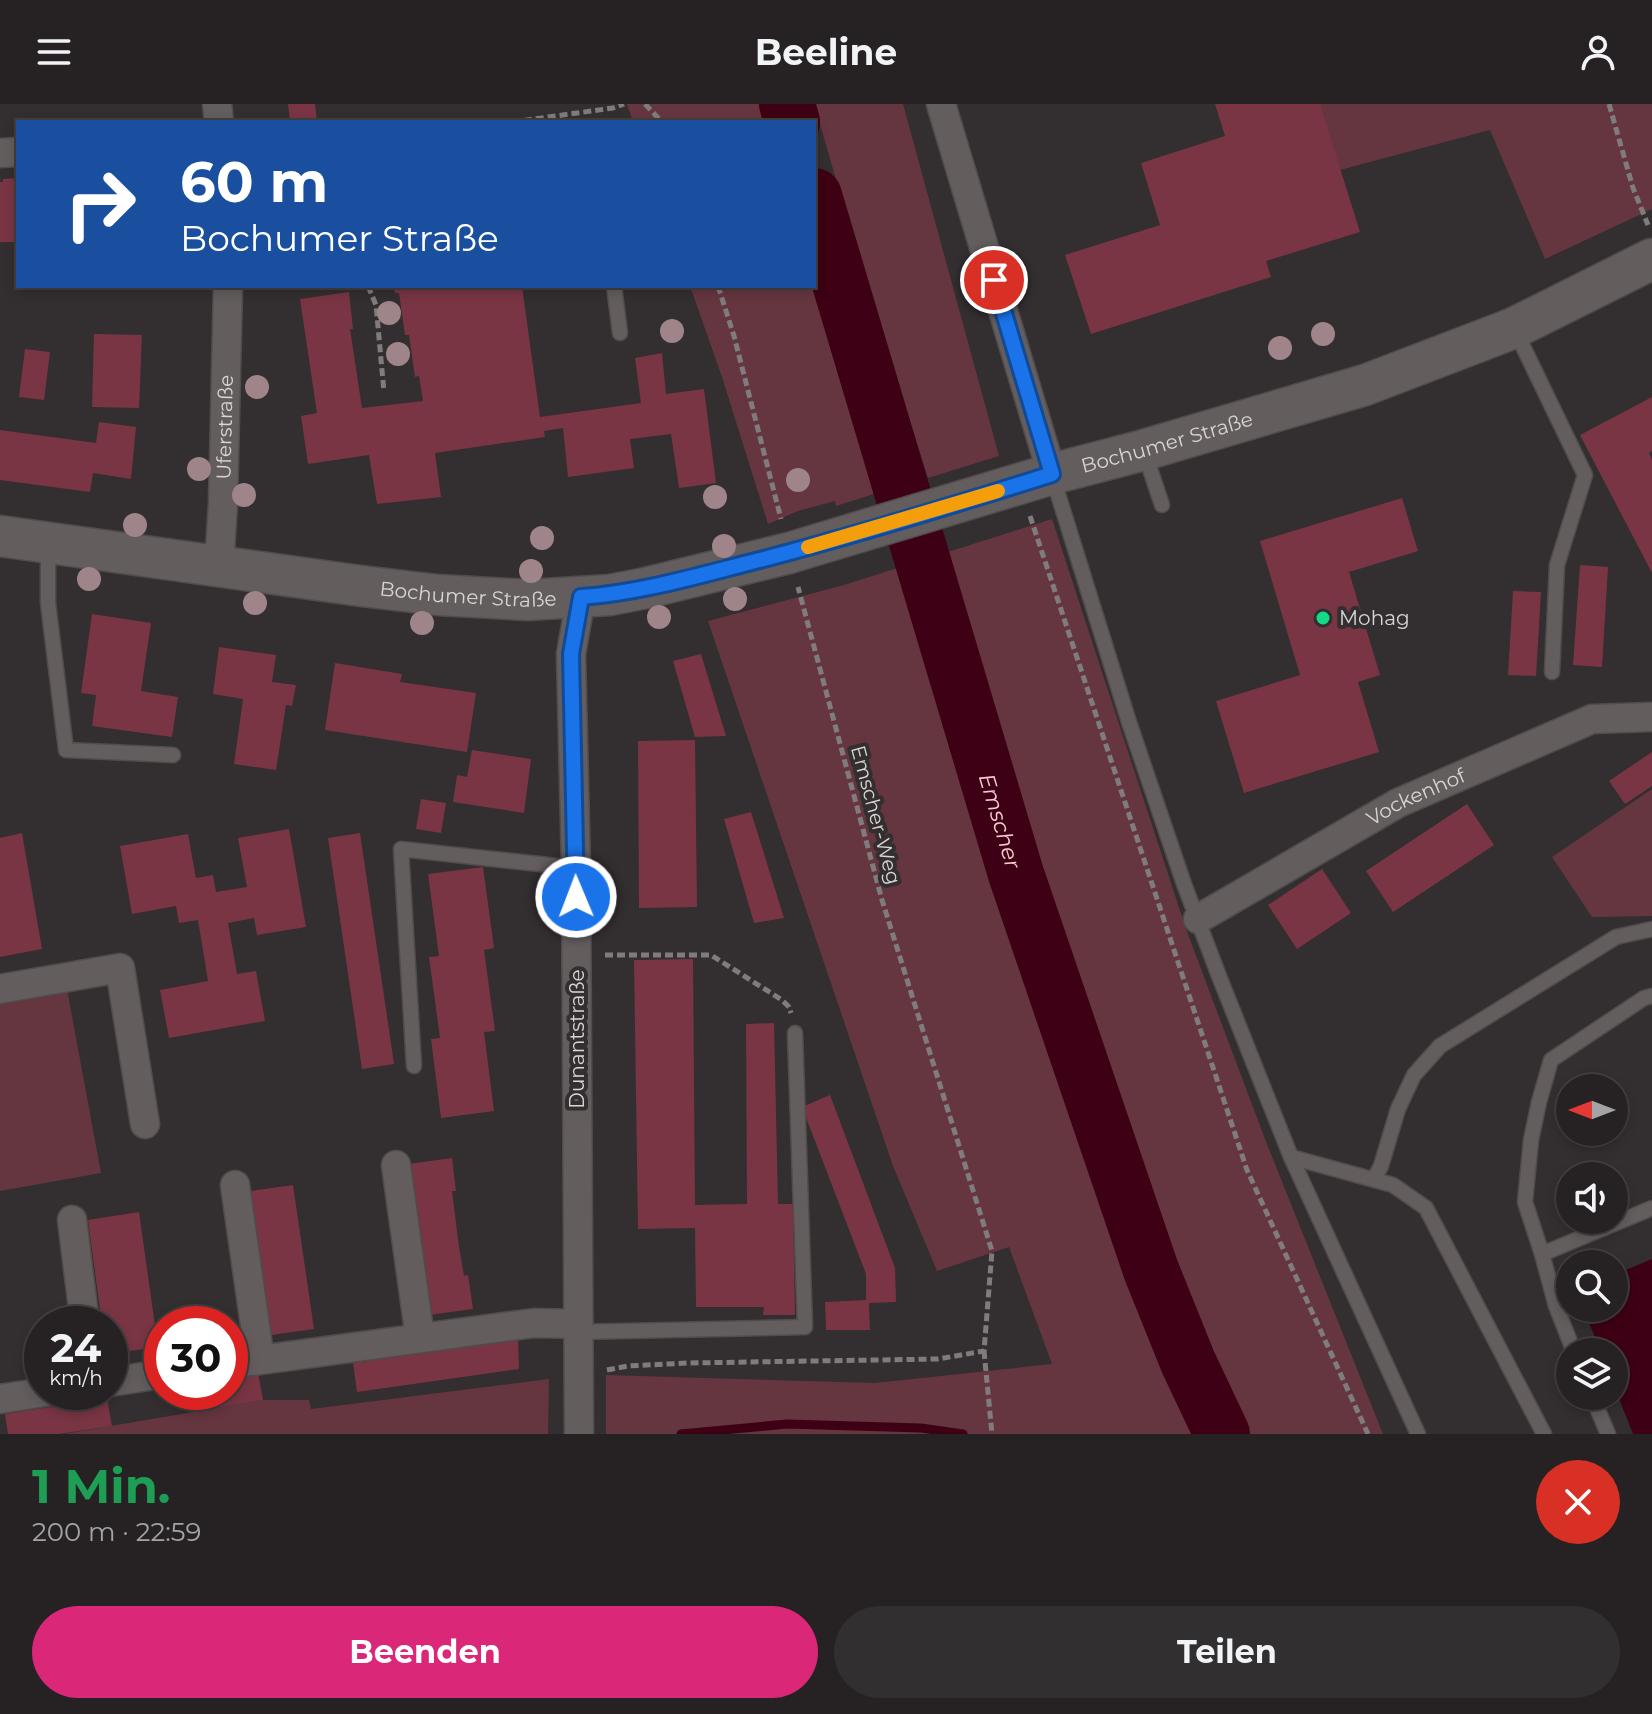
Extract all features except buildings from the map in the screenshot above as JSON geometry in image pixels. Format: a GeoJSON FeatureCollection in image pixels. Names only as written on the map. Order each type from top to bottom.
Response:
{"type":"FeatureCollection","features":[{"type":"Feature","properties":{"kind":"main road","name":"Bochumer Straße"},"geometry":{"type":"LineString","coordinates":[[0,536],[361,586],[483,599],[528,600],[610,595],[789,553],[1365,385],[1514,328],[1652,259]]}},
{"type":"Feature","properties":{"kind":"street"},"geometry":{"type":"LineString","coordinates":[[941,104],[1036,479]]}},
{"type":"Feature","properties":{"kind":"street","name":"Uferstraße"},"geometry":{"type":"LineString","coordinates":[[219,567],[228,288]]}},
{"type":"Feature","properties":{"kind":"street","name":"Dunantstraße"},"geometry":{"type":"LineString","coordinates":[[579,1434],[576,868],[571,654],[581,597]]}},
{"type":"Feature","properties":{"kind":"street","name":"Vockenhof"},"geometry":{"type":"LineString","coordinates":[[1198,919],[1398,803],[1592,719],[1651,717]]}},
{"type":"Feature","properties":{"kind":"street"},"geometry":{"type":"LineString","coordinates":[[0,989],[120,968],[145,1124]]}},
{"type":"Feature","properties":{"kind":"street"},"geometry":{"type":"LineString","coordinates":[[396,1165],[420,1338]]}},
{"type":"Feature","properties":{"kind":"street"},"geometry":{"type":"LineString","coordinates":[[235,1185],[260,1360]]}},
{"type":"Feature","properties":{"kind":"street"},"geometry":{"type":"LineString","coordinates":[[72,1220],[83,1306]]}},
{"type":"Feature","properties":{"kind":"street"},"geometry":{"type":"LineString","coordinates":[[248,1362],[534,1323],[578,1328]]}},
{"type":"Feature","properties":{"kind":"street"},"geometry":{"type":"LineString","coordinates":[[0,1399],[24,1395]]}},
{"type":"Feature","properties":{"kind":"lane"},"geometry":{"type":"LineString","coordinates":[[614,288],[620,333]]}},
{"type":"Feature","properties":{"kind":"lane"},"geometry":{"type":"LineString","coordinates":[[1514,328],[1585,475],[1557,565],[1552,672]]}},
{"type":"Feature","properties":{"kind":"lane"},"geometry":{"type":"LineString","coordinates":[[1144,450],[1162,505]]}},
{"type":"Feature","properties":{"kind":"lane"},"geometry":{"type":"LineString","coordinates":[[1036,479],[1129,722],[1184,884],[1291,1157],[1418,1434]]}},
{"type":"Feature","properties":{"kind":"lane"},"geometry":{"type":"LineString","coordinates":[[48,543],[48,603],[66,750],[173,755]]}},
{"type":"Feature","properties":{"kind":"lane"},"geometry":{"type":"LineString","coordinates":[[414,1066],[401,849],[576,868]]}},
{"type":"Feature","properties":{"kind":"lane"},"geometry":{"type":"LineString","coordinates":[[1374,1179],[1381,1166],[1398,1109],[1414,1075],[1440,1046],[1616,937],[1652,929]]}},
{"type":"Feature","properties":{"kind":"lane"},"geometry":{"type":"LineString","coordinates":[[1569,1338],[1525,1202],[1531,1140],[1539,1102],[1551,1060],[1644,998],[1652,996]]}},
{"type":"Feature","properties":{"kind":"lane"},"geometry":{"type":"LineString","coordinates":[[578,1328],[805,1327],[795,1033]]}},
{"type":"Feature","properties":{"kind":"lane"},"geometry":{"type":"LineString","coordinates":[[1291,1157],[1393,1185],[1426,1208],[1544,1434]]}},
{"type":"Feature","properties":{"kind":"lane"},"geometry":{"type":"LineString","coordinates":[[1542,1254],[1652,1208]]}},
{"type":"Feature","properties":{"kind":"lane"},"geometry":{"type":"LineString","coordinates":[[1598,1410],[1608,1434]]}},
{"type":"Feature","properties":{"kind":"path"},"geometry":{"type":"LineString","coordinates":[[526,120],[624,104]]}},
{"type":"Feature","properties":{"kind":"path"},"geometry":{"type":"LineString","coordinates":[[645,104],[660,120]]}},
{"type":"Feature","properties":{"kind":"path"},"geometry":{"type":"LineString","coordinates":[[1609,104],[1633,188],[1652,235]]}},
{"type":"Feature","properties":{"kind":"path"},"geometry":{"type":"LineString","coordinates":[[369,288],[376,305],[384,392]]}},
{"type":"Feature","properties":{"kind":"path","name":"Emscher-Weg"},"geometry":{"type":"LineString","coordinates":[[719,288],[734,336],[882,900],[992,1251],[984,1351],[992,1434]]}},
{"type":"Feature","properties":{"kind":"path"},"geometry":{"type":"LineString","coordinates":[[1036,479],[1247,1170],[1368,1434]]}},
{"type":"Feature","properties":{"kind":"path"},"geometry":{"type":"LineString","coordinates":[[576,955],[711,955],[782,1000],[789,1007],[795,1033]]}},
{"type":"Feature","properties":{"kind":"path"},"geometry":{"type":"LineString","coordinates":[[579,1375],[628,1366],[938,1359],[984,1351]]}},
{"type":"Feature","properties":{"kind":"shaded area"},"geometry":{"type":"Polygon","coordinates":[[[627,104],[762,104],[766,120],[632,120],[627,104]]]}},
{"type":"Feature","properties":{"kind":"shaded area"},"geometry":{"type":"Polygon","coordinates":[[[814,104],[903,104],[999,456],[928,478],[876,316],[814,104]]]}},
{"type":"Feature","properties":{"kind":"shaded area"},"geometry":{"type":"Polygon","coordinates":[[[1319,104],[1652,104],[1652,209],[1545,259],[1490,130],[1340,170],[1319,104]]]}},
{"type":"Feature","properties":{"kind":"shaded area"},"geometry":{"type":"Polygon","coordinates":[[[691,288],[813,288],[874,494],[836,506],[835,501],[798,511],[768,524],[691,288]]]}},
{"type":"Feature","properties":{"kind":"shaded area"},"geometry":{"type":"Polygon","coordinates":[[[1052,519],[1186,929],[1265,1139],[1383,1434],[606,1434],[606,1375],[875,1383],[1052,1364],[1009,1247],[937,1271],[893,1166],[708,621],[844,585],[1052,519]]]}},
{"type":"Feature","properties":{"kind":"shaded area"},"geometry":{"type":"Polygon","coordinates":[[[1652,789],[1652,916],[1592,917],[1552,857],[1652,789]]]}},
{"type":"Feature","properties":{"kind":"shaded area"},"geometry":{"type":"Polygon","coordinates":[[[67,989],[101,1173],[0,1191],[0,1001],[67,989]]]}},
{"type":"Feature","properties":{"kind":"shaded area"},"geometry":{"type":"Polygon","coordinates":[[[1652,1259],[1652,1434],[1633,1434],[1624,1410],[1628,1410],[1628,1338],[1595,1338],[1589,1322],[1628,1322],[1628,1269],[1652,1259]]]}},
{"type":"Feature","properties":{"kind":"shaded area"},"geometry":{"type":"Polygon","coordinates":[[[549,1379],[548,1434],[64,1434],[204,1410],[248,1410],[248,1403],[263,1400],[309,1400],[311,1409],[549,1379]]]}},
{"type":"Feature","properties":{"kind":"waterway","name":"Emscher"},"geometry":{"type":"LineString","coordinates":[[787,104],[791,120]]}},
{"type":"Feature","properties":{"kind":"waterway","name":"Emscher"},"geometry":{"type":"LineString","coordinates":[[816,203],[1016,874],[1151,1270],[1188,1362],[1222,1434]]}},
{"type":"Feature","properties":{"kind":"waterway"},"geometry":{"type":"LineString","coordinates":[[681,1434],[787,1424],[921,1428],[963,1434]]}},
{"type":"Feature","properties":{"kind":"slow traffic"},"geometry":{"type":"LineString","coordinates":[[808,547],[998,491]]}},
{"type":"Feature","properties":{"kind":"place","name":"Mohag"},"geometry":{"type":"Point","coordinates":[1323,618]}},
{"type":"Feature","properties":{"kind":"route"},"geometry":{"type":"LineString","coordinates":[[576,897],[571,654],[581,597],[646,588],[789,553],[1052,474],[994,280]]}}]}
